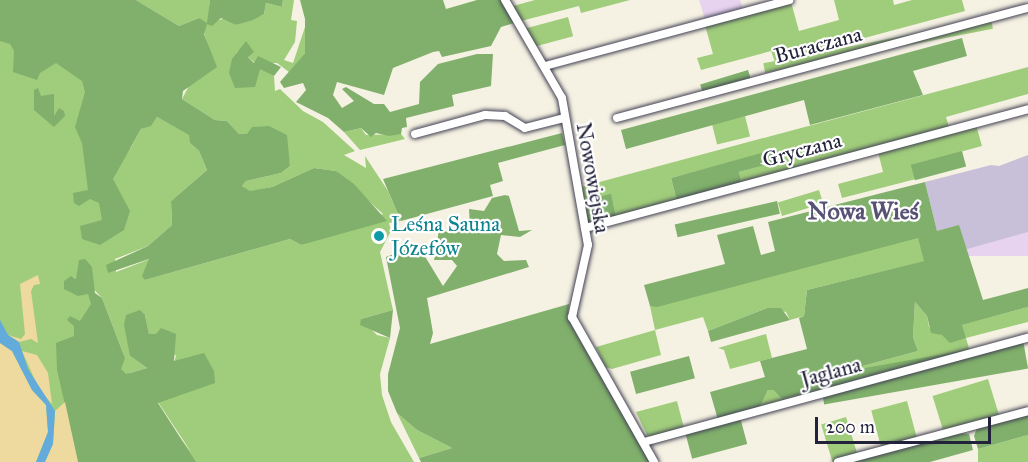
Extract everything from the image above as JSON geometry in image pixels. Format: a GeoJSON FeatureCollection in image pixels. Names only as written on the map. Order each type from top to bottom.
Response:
{"type":"FeatureCollection","features":[{"type":"Feature","properties":{"kind":"street","name":"Nowowiejska"},"geometry":{"type":"LineString","coordinates":[[505,0],[562,98],[588,252],[575,293],[572,316],[654,462]]}},
{"type":"Feature","properties":{"kind":"street"},"geometry":{"type":"LineString","coordinates":[[544,66],[789,0]]}},
{"type":"Feature","properties":{"kind":"street","name":"Buraczana"},"geometry":{"type":"LineString","coordinates":[[616,118],[1028,8]]}},
{"type":"Feature","properties":{"kind":"street","name":"Gryczana"},"geometry":{"type":"LineString","coordinates":[[585,228],[1028,109]]}},
{"type":"Feature","properties":{"kind":"street"},"geometry":{"type":"LineString","coordinates":[[415,134],[485,116],[505,116],[525,128],[564,118]]}},
{"type":"Feature","properties":{"kind":"street","name":"Jaglana"},"geometry":{"type":"LineString","coordinates":[[644,441],[1028,338]]}},
{"type":"Feature","properties":{"kind":"street"},"geometry":{"type":"LineString","coordinates":[[838,462],[1028,411]]}},
{"type":"Feature","properties":{"kind":"shaded area"},"geometry":{"type":"Polygon","coordinates":[[[699,0],[740,0],[743,9],[705,19],[699,0]]]}},
{"type":"Feature","properties":{"kind":"shaded area"},"geometry":{"type":"Polygon","coordinates":[[[1028,155],[1028,232],[967,249],[937,231],[925,182],[991,165],[999,166],[1028,155]]]}},
{"type":"Feature","properties":{"kind":"shaded area"},"geometry":{"type":"Polygon","coordinates":[[[966,232],[1028,232],[1028,256],[966,256],[966,232]]]}},
{"type":"Feature","properties":{"kind":"green space"},"geometry":{"type":"Polygon","coordinates":[[[0,0],[107,0],[130,149],[141,129],[151,125],[157,117],[190,135],[190,143],[199,151],[207,170],[171,201],[172,225],[148,246],[115,259],[116,272],[150,259],[145,280],[290,239],[301,245],[383,214],[336,171],[314,168],[272,187],[250,192],[242,186],[246,181],[281,173],[290,166],[288,154],[239,134],[227,121],[215,120],[182,99],[209,48],[199,18],[179,26],[136,0],[210,0],[208,23],[226,18],[236,25],[264,14],[266,3],[282,7],[283,0],[294,0],[291,20],[297,21],[295,42],[284,60],[293,63],[305,27],[305,53],[289,72],[277,63],[255,63],[240,50],[236,53],[274,76],[275,91],[280,89],[303,111],[323,122],[355,151],[344,155],[366,168],[365,156],[388,191],[401,221],[389,223],[391,231],[380,252],[393,310],[361,319],[377,335],[390,338],[380,374],[382,395],[391,422],[414,462],[0,462],[0,0]],[[79,274],[76,279],[71,276],[88,294],[125,358],[102,298],[79,274]],[[145,315],[130,356],[147,368],[129,373],[191,452],[158,402],[163,399],[176,356],[156,334],[149,335],[145,315]]]}},
{"type":"Feature","properties":{"kind":"green space"},"geometry":{"type":"Polygon","coordinates":[[[0,0],[136,0],[179,26],[199,18],[207,23],[210,0],[283,0],[282,7],[266,3],[264,14],[253,20],[236,25],[221,18],[212,26],[207,24],[204,34],[217,67],[183,91],[182,99],[215,120],[227,121],[239,134],[247,134],[252,127],[269,126],[287,135],[290,166],[281,173],[246,181],[242,186],[250,191],[272,187],[314,168],[336,171],[354,184],[387,221],[301,245],[290,239],[145,280],[142,276],[149,259],[108,273],[106,265],[148,246],[172,225],[171,201],[207,170],[199,151],[190,143],[189,135],[157,117],[151,126],[141,129],[113,179],[130,211],[124,230],[100,245],[82,239],[80,226],[102,220],[99,203],[90,199],[79,206],[74,203],[73,193],[88,190],[82,143],[75,127],[85,92],[82,81],[56,63],[40,73],[37,80],[13,72],[14,51],[10,44],[0,41],[0,0]]]}},
{"type":"Feature","properties":{"kind":"green space"},"geometry":{"type":"Polygon","coordinates":[[[300,0],[443,0],[446,9],[477,0],[501,0],[514,23],[501,27],[491,46],[442,57],[439,51],[433,52],[393,68],[384,95],[337,82],[333,95],[342,108],[354,101],[342,89],[346,87],[374,104],[384,104],[390,112],[419,104],[420,82],[438,64],[477,54],[493,54],[491,86],[452,95],[454,106],[406,118],[407,127],[402,128],[401,134],[389,136],[376,133],[371,137],[361,128],[344,132],[328,118],[296,102],[306,90],[303,83],[284,88],[280,82],[305,53],[305,19],[300,0]]]}},
{"type":"Feature","properties":{"kind":"green space"},"geometry":{"type":"Polygon","coordinates":[[[535,0],[630,0],[581,13],[579,6],[521,21],[513,6],[535,0]]]}},
{"type":"Feature","properties":{"kind":"green space"},"geometry":{"type":"Polygon","coordinates":[[[834,0],[893,0],[894,5],[912,0],[962,0],[965,11],[775,62],[771,51],[701,70],[697,58],[713,54],[705,25],[791,2],[799,31],[839,20],[834,0]]]}},
{"type":"Feature","properties":{"kind":"green space"},"geometry":{"type":"Polygon","coordinates":[[[568,17],[573,36],[529,48],[524,29],[568,17]]]}},
{"type":"Feature","properties":{"kind":"green space"},"geometry":{"type":"Polygon","coordinates":[[[991,19],[993,29],[765,73],[763,63],[991,19]]]}},
{"type":"Feature","properties":{"kind":"green space"},"geometry":{"type":"Polygon","coordinates":[[[962,38],[967,56],[913,71],[923,95],[810,125],[804,100],[626,149],[621,130],[962,38]]]}},
{"type":"Feature","properties":{"kind":"green space"},"geometry":{"type":"Polygon","coordinates":[[[246,41],[254,52],[248,57],[254,63],[258,56],[281,67],[274,76],[260,69],[255,87],[235,88],[229,73],[232,59],[246,41]]]}},
{"type":"Feature","properties":{"kind":"green space"},"geometry":{"type":"Polygon","coordinates":[[[1028,67],[1028,94],[946,117],[949,127],[742,184],[739,172],[775,162],[771,151],[671,178],[677,201],[616,217],[584,201],[581,187],[1028,67]]]}},
{"type":"Feature","properties":{"kind":"green space"},"geometry":{"type":"Polygon","coordinates":[[[748,70],[751,80],[703,94],[700,85],[748,70]]]}},
{"type":"Feature","properties":{"kind":"green space"},"geometry":{"type":"Polygon","coordinates":[[[38,88],[41,96],[54,94],[54,116],[59,108],[64,111],[65,116],[54,127],[34,110],[34,90],[38,88]]]}},
{"type":"Feature","properties":{"kind":"green space"},"geometry":{"type":"Polygon","coordinates":[[[745,116],[750,136],[717,145],[712,124],[745,116]]]}},
{"type":"Feature","properties":{"kind":"green space"},"geometry":{"type":"Polygon","coordinates":[[[976,125],[982,146],[912,165],[916,179],[842,198],[838,184],[883,172],[878,152],[976,125]]]}},
{"type":"Feature","properties":{"kind":"green space"},"geometry":{"type":"Polygon","coordinates":[[[361,128],[366,135],[401,134],[405,139],[360,150],[344,132],[361,128]]]}},
{"type":"Feature","properties":{"kind":"green space"},"geometry":{"type":"Polygon","coordinates":[[[562,133],[565,145],[498,163],[503,181],[490,185],[493,196],[401,221],[383,179],[562,133]]]}},
{"type":"Feature","properties":{"kind":"green space"},"geometry":{"type":"Polygon","coordinates":[[[772,150],[776,162],[739,172],[742,184],[677,201],[671,178],[772,150]]]}},
{"type":"Feature","properties":{"kind":"green space"},"geometry":{"type":"Polygon","coordinates":[[[962,151],[966,166],[915,180],[911,165],[962,151]]]}},
{"type":"Feature","properties":{"kind":"green space"},"geometry":{"type":"Polygon","coordinates":[[[925,182],[937,231],[959,225],[983,300],[1028,288],[1028,307],[962,325],[966,338],[950,343],[942,335],[931,333],[927,316],[915,302],[913,337],[918,351],[837,373],[840,384],[782,399],[773,390],[768,390],[759,409],[718,420],[710,392],[765,377],[760,361],[807,349],[799,318],[804,316],[807,290],[924,261],[918,238],[657,307],[650,306],[644,285],[725,264],[717,235],[753,226],[761,255],[775,251],[768,222],[925,182]]]}},
{"type":"Feature","properties":{"kind":"green space"},"geometry":{"type":"Polygon","coordinates":[[[819,190],[823,203],[782,216],[778,203],[819,190]]]}},
{"type":"Feature","properties":{"kind":"green space"},"geometry":{"type":"Polygon","coordinates":[[[611,194],[616,217],[589,223],[584,200],[611,194]]]}},
{"type":"Feature","properties":{"kind":"green space"},"geometry":{"type":"Polygon","coordinates":[[[509,196],[519,231],[532,230],[520,237],[501,235],[497,254],[504,261],[526,260],[529,267],[427,298],[433,333],[430,344],[569,304],[568,319],[650,462],[421,462],[419,458],[452,448],[417,430],[397,413],[388,391],[388,374],[400,328],[386,257],[418,245],[443,286],[457,266],[452,260],[434,260],[439,230],[452,233],[470,227],[469,209],[484,211],[492,198],[509,196]]]}},
{"type":"Feature","properties":{"kind":"green space"},"geometry":{"type":"Polygon","coordinates":[[[777,201],[780,214],[678,237],[675,225],[777,201]]]}},
{"type":"Feature","properties":{"kind":"green space"},"geometry":{"type":"Polygon","coordinates":[[[918,237],[925,261],[807,290],[804,316],[790,320],[786,312],[767,308],[708,331],[703,317],[655,330],[650,306],[918,237]]]}},
{"type":"Feature","properties":{"kind":"green space"},"geometry":{"type":"Polygon","coordinates":[[[85,259],[92,267],[95,293],[102,298],[125,358],[121,369],[126,374],[147,368],[130,356],[124,325],[126,315],[140,310],[145,315],[149,334],[156,334],[161,328],[176,334],[174,361],[204,353],[214,371],[215,383],[158,403],[196,462],[78,462],[57,370],[56,343],[74,336],[74,326],[67,320],[70,316],[80,321],[91,304],[88,294],[78,296],[64,289],[64,281],[71,276],[76,279],[79,260],[85,259]]]}},
{"type":"Feature","properties":{"kind":"green space"},"geometry":{"type":"Polygon","coordinates":[[[915,302],[927,316],[929,327],[947,338],[961,325],[1028,307],[1028,322],[966,338],[970,352],[759,409],[768,390],[773,390],[782,399],[839,384],[837,373],[918,351],[913,337],[915,302]]]}},
{"type":"Feature","properties":{"kind":"green space"},"geometry":{"type":"Polygon","coordinates":[[[767,308],[781,308],[790,320],[711,342],[708,331],[767,308]]]}},
{"type":"Feature","properties":{"kind":"green space"},"geometry":{"type":"Polygon","coordinates":[[[393,310],[390,338],[360,325],[361,319],[393,310]]]}},
{"type":"Feature","properties":{"kind":"green space"},"geometry":{"type":"Polygon","coordinates":[[[655,330],[661,355],[612,369],[605,367],[596,347],[655,330]]]}},
{"type":"Feature","properties":{"kind":"green space"},"geometry":{"type":"Polygon","coordinates":[[[766,334],[772,358],[730,369],[724,350],[718,348],[766,334]]]}},
{"type":"Feature","properties":{"kind":"green space"},"geometry":{"type":"Polygon","coordinates":[[[1023,340],[1028,369],[824,405],[819,376],[1023,340]]]}},
{"type":"Feature","properties":{"kind":"green space"},"geometry":{"type":"Polygon","coordinates":[[[689,356],[695,378],[636,394],[630,372],[689,356]]]}},
{"type":"Feature","properties":{"kind":"green space"},"geometry":{"type":"Polygon","coordinates":[[[988,379],[999,415],[944,432],[933,396],[988,379]]]}},
{"type":"Feature","properties":{"kind":"green space"},"geometry":{"type":"Polygon","coordinates":[[[677,401],[684,428],[651,437],[647,435],[636,412],[677,401]]]}},
{"type":"Feature","properties":{"kind":"green space"},"geometry":{"type":"Polygon","coordinates":[[[907,401],[917,438],[881,447],[871,411],[907,401]]]}},
{"type":"Feature","properties":{"kind":"green space"},"geometry":{"type":"Polygon","coordinates":[[[397,413],[417,430],[452,448],[419,458],[397,413]]]}},
{"type":"Feature","properties":{"kind":"green space"},"geometry":{"type":"Polygon","coordinates":[[[1028,413],[1028,435],[978,449],[974,436],[977,428],[1028,413]]]}},
{"type":"Feature","properties":{"kind":"green space"},"geometry":{"type":"Polygon","coordinates":[[[740,417],[747,444],[692,459],[685,432],[740,417]]]}},
{"type":"Feature","properties":{"kind":"green space"},"geometry":{"type":"Polygon","coordinates":[[[846,417],[857,454],[833,462],[821,425],[846,417]]]}},
{"type":"Feature","properties":{"kind":"green space"},"geometry":{"type":"Polygon","coordinates":[[[957,433],[969,434],[973,450],[930,462],[848,462],[957,433]]]}},
{"type":"Feature","properties":{"kind":"green space"},"geometry":{"type":"Polygon","coordinates":[[[1028,435],[1028,462],[978,462],[978,449],[1028,435]]]}},
{"type":"Feature","properties":{"kind":"sand"},"geometry":{"type":"Polygon","coordinates":[[[38,275],[40,284],[34,285],[31,291],[38,343],[31,339],[19,342],[8,335],[21,339],[25,334],[20,284],[38,275]]]}},
{"type":"Feature","properties":{"kind":"sand"},"geometry":{"type":"Polygon","coordinates":[[[0,343],[12,351],[32,390],[46,405],[48,432],[36,462],[0,462],[0,343]]]}},
{"type":"Feature","properties":{"kind":"sand"},"geometry":{"type":"Polygon","coordinates":[[[22,351],[37,355],[48,373],[52,404],[39,389],[22,351]]]}},
{"type":"Feature","properties":{"kind":"sand"},"geometry":{"type":"Polygon","coordinates":[[[65,402],[78,462],[45,462],[53,443],[55,411],[65,402]]]}},
{"type":"Feature","properties":{"kind":"water"},"geometry":{"type":"Polygon","coordinates":[[[0,320],[8,335],[19,342],[28,369],[55,411],[53,444],[45,462],[36,462],[48,432],[46,405],[32,390],[12,351],[0,343],[0,320]]]}},
{"type":"Feature","properties":{"kind":"place","name":"Leśna Sauna Józefów"},"geometry":{"type":"Point","coordinates":[379,236]}},
{"type":"Feature","properties":{"kind":"district","name":"Nowa Wieś"},"geometry":{"type":"Point","coordinates":[863,212]}}]}
